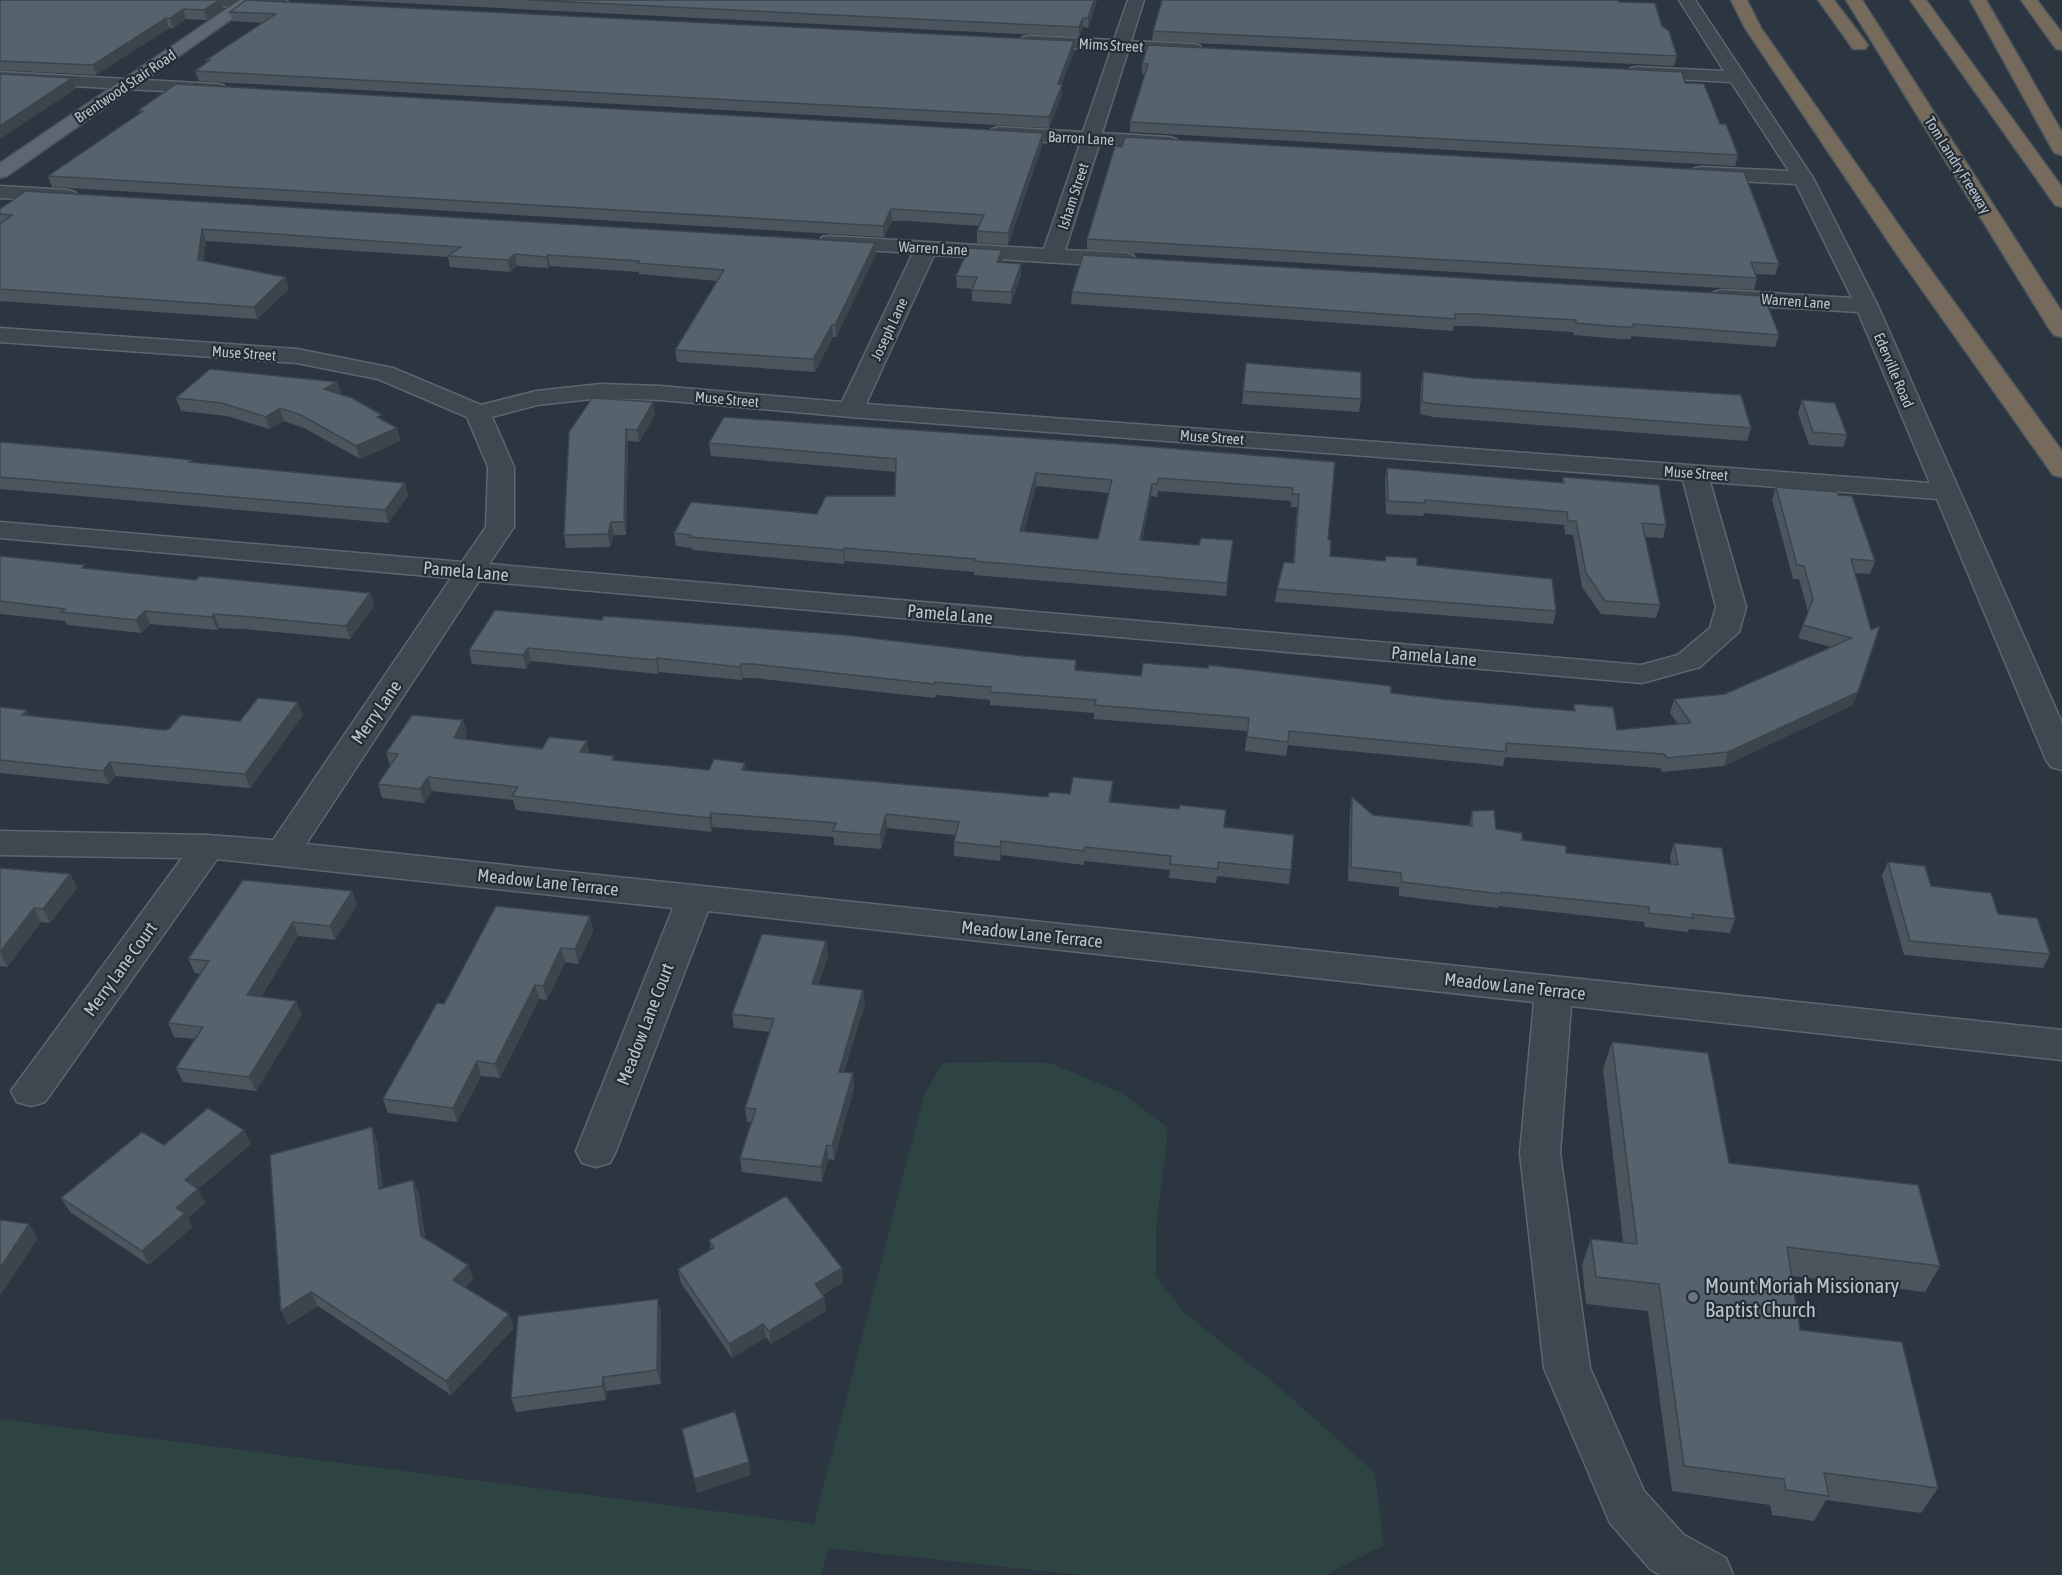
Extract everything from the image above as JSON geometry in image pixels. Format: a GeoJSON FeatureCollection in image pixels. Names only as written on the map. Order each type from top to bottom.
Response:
{"type":"FeatureCollection","features":[{"type":"Feature","properties":{"kind":"highway"},"geometry":{"type":"LineString","coordinates":[[1739,0],[1753,28],[1796,92],[1909,256],[1999,378],[2062,469]]}},
{"type":"Feature","properties":{"kind":"highway"},"geometry":{"type":"LineString","coordinates":[[1826,0],[1871,63]]}},
{"type":"Feature","properties":{"kind":"highway","name":"Tom Landry Freeway"},"geometry":{"type":"LineString","coordinates":[[1854,0],[2062,330]]}},
{"type":"Feature","properties":{"kind":"highway"},"geometry":{"type":"LineString","coordinates":[[1918,0],[2062,201]]}},
{"type":"Feature","properties":{"kind":"highway"},"geometry":{"type":"LineString","coordinates":[[1978,0],[2062,149]]}},
{"type":"Feature","properties":{"kind":"highway"},"geometry":{"type":"LineString","coordinates":[[2029,0],[2062,45]]}},
{"type":"Feature","properties":{"kind":"highway"},"geometry":{"type":"LineString","coordinates":[[1886,84],[1957,162]]}},
{"type":"Feature","properties":{"kind":"main road","name":"Brentwood Stair Road"},"geometry":{"type":"LineString","coordinates":[[0,172],[249,1]]}},
{"type":"Feature","properties":{"kind":"street"},"geometry":{"type":"LineString","coordinates":[[197,0],[299,5]]}},
{"type":"Feature","properties":{"kind":"street","name":"Isham Street"},"geometry":{"type":"LineString","coordinates":[[1053,255],[1137,0]]}},
{"type":"Feature","properties":{"kind":"street","name":"Ederville Road"},"geometry":{"type":"LineString","coordinates":[[1688,0],[1803,178],[1867,306],[2062,760]]}},
{"type":"Feature","properties":{"kind":"street","name":"Mims Street"},"geometry":{"type":"LineString","coordinates":[[1014,41],[1204,50]]}},
{"type":"Feature","properties":{"kind":"street"},"geometry":{"type":"LineString","coordinates":[[1619,71],[1737,76]]}},
{"type":"Feature","properties":{"kind":"street"},"geometry":{"type":"LineString","coordinates":[[0,77],[237,91]]}},
{"type":"Feature","properties":{"kind":"street","name":"Barron Lane"},"geometry":{"type":"LineString","coordinates":[[985,132],[1186,144]]}},
{"type":"Feature","properties":{"kind":"street"},"geometry":{"type":"LineString","coordinates":[[1684,172],[1803,178]]}},
{"type":"Feature","properties":{"kind":"street"},"geometry":{"type":"LineString","coordinates":[[0,192],[83,197]]}},
{"type":"Feature","properties":{"kind":"street","name":"Warren Lane"},"geometry":{"type":"LineString","coordinates":[[808,240],[1149,261]]}},
{"type":"Feature","properties":{"kind":"street","name":"Joseph Lane"},"geometry":{"type":"LineString","coordinates":[[851,410],[927,248]]}},
{"type":"Feature","properties":{"kind":"street","name":"Warren Lane"},"geometry":{"type":"LineString","coordinates":[[1699,296],[1867,306]]}},
{"type":"Feature","properties":{"kind":"street","name":"Muse Street"},"geometry":{"type":"LineString","coordinates":[[0,335],[297,356],[384,373],[478,413],[536,398],[601,391],[660,393],[851,410],[1947,492]]}},
{"type":"Feature","properties":{"kind":"street"},"geometry":{"type":"LineString","coordinates":[[472,571],[500,527],[501,467],[478,413]]}},
{"type":"Feature","properties":{"kind":"street","name":"Pamela Lane"},"geometry":{"type":"LineString","coordinates":[[0,530],[1642,674],[1689,661],[1724,632],[1731,606],[1694,473]]}},
{"type":"Feature","properties":{"kind":"street","name":"Merry Lane"},"geometry":{"type":"LineString","coordinates":[[282,853],[472,571]]}},
{"type":"Feature","properties":{"kind":"street","name":"Meadow Lane Terrace"},"geometry":{"type":"LineString","coordinates":[[0,843],[208,847],[282,853],[2062,1045]]}},
{"type":"Feature","properties":{"kind":"street","name":"Merry Lane Court"},"geometry":{"type":"LineString","coordinates":[[32,1090],[208,847]]}},
{"type":"Feature","properties":{"kind":"street","name":"Meadow Lane Court"},"geometry":{"type":"LineString","coordinates":[[596,1151],[695,898]]}},
{"type":"Feature","properties":{"kind":"street"},"geometry":{"type":"LineString","coordinates":[[1554,990],[1540,1153],[1567,1368],[1628,1506],[1667,1552],[1708,1575]]}},
{"type":"Feature","properties":{"kind":"green space"},"geometry":{"type":"Polygon","coordinates":[[[943,1063],[1050,1063],[1122,1093],[1168,1128],[1156,1230],[1156,1276],[1184,1313],[1278,1386],[1375,1473],[1384,1545],[1325,1575],[1081,1575],[828,1548],[821,1575],[0,1575],[0,1419],[814,1524],[924,1095],[943,1063]]]}},
{"type":"Feature","properties":{"kind":"building"},"geometry":{"type":"Polygon","coordinates":[[[0,0],[219,0],[204,10],[183,9],[93,65],[0,61],[0,0]]]}},
{"type":"Feature","properties":{"kind":"building"},"geometry":{"type":"Polygon","coordinates":[[[246,0],[1074,41],[1058,84],[1062,85],[1049,117],[195,71],[210,60],[206,60],[276,14],[230,12],[246,0]]]}},
{"type":"Feature","properties":{"kind":"building"},"geometry":{"type":"Polygon","coordinates":[[[529,0],[1094,0],[1088,18],[1083,18],[1079,27],[529,0]]]}},
{"type":"Feature","properties":{"kind":"building"},"geometry":{"type":"Polygon","coordinates":[[[1162,0],[1618,0],[1619,2],[1655,3],[1662,26],[1669,31],[1677,56],[1153,31],[1162,0]]]}},
{"type":"Feature","properties":{"kind":"building"},"geometry":{"type":"Polygon","coordinates":[[[1148,45],[1682,72],[1685,83],[1704,84],[1720,124],[1726,124],[1738,155],[1130,122],[1148,64],[1142,64],[1148,45]]]}},
{"type":"Feature","properties":{"kind":"building"},"geometry":{"type":"Polygon","coordinates":[[[0,74],[72,78],[0,126],[0,74]]]}},
{"type":"Feature","properties":{"kind":"building"},"geometry":{"type":"Polygon","coordinates":[[[176,84],[1043,133],[1008,233],[977,231],[984,215],[891,209],[883,226],[48,176],[143,111],[139,110],[176,84]]]}},
{"type":"Feature","properties":{"kind":"building"},"geometry":{"type":"Polygon","coordinates":[[[1125,137],[1744,172],[1779,264],[1751,262],[1757,278],[1087,239],[1115,146],[1122,147],[1125,137]]]}},
{"type":"Feature","properties":{"kind":"building"},"geometry":{"type":"Polygon","coordinates":[[[26,191],[875,243],[835,325],[832,325],[813,359],[675,350],[724,270],[637,263],[639,261],[515,254],[508,260],[448,256],[461,247],[202,229],[198,260],[285,277],[254,307],[0,289],[0,224],[12,215],[0,214],[0,209],[26,191]]]}},
{"type":"Feature","properties":{"kind":"building"},"geometry":{"type":"Polygon","coordinates":[[[969,248],[1002,250],[997,262],[1021,264],[1011,292],[972,290],[977,277],[956,276],[969,248]]]}},
{"type":"Feature","properties":{"kind":"building"},"geometry":{"type":"Polygon","coordinates":[[[1083,255],[1764,296],[1779,335],[1633,324],[1634,327],[1623,327],[1576,323],[1576,320],[1476,314],[1455,314],[1455,319],[1072,292],[1083,255]]]}},
{"type":"Feature","properties":{"kind":"building"},"geometry":{"type":"Polygon","coordinates":[[[1246,363],[1361,372],[1361,399],[1243,391],[1246,363]]]}},
{"type":"Feature","properties":{"kind":"building"},"geometry":{"type":"Polygon","coordinates":[[[210,369],[337,382],[324,389],[352,398],[382,415],[377,417],[397,428],[356,446],[301,415],[280,408],[266,417],[222,403],[176,398],[210,369]]]}},
{"type":"Feature","properties":{"kind":"building"},"geometry":{"type":"Polygon","coordinates":[[[1423,372],[1473,378],[1741,395],[1751,428],[1422,402],[1423,372]]]}},
{"type":"Feature","properties":{"kind":"building"},"geometry":{"type":"Polygon","coordinates":[[[592,398],[653,402],[637,430],[626,429],[624,522],[611,522],[608,534],[564,535],[569,432],[592,398]]]}},
{"type":"Feature","properties":{"kind":"building"},"geometry":{"type":"Polygon","coordinates":[[[1802,400],[1835,403],[1847,435],[1813,432],[1802,400]]]}},
{"type":"Feature","properties":{"kind":"building"},"geometry":{"type":"Polygon","coordinates":[[[724,417],[1118,444],[1335,462],[1328,540],[1331,540],[1330,556],[1385,561],[1386,556],[1417,558],[1417,565],[1552,579],[1556,611],[1277,589],[1284,562],[1294,563],[1299,494],[1292,494],[1293,488],[1159,478],[1157,484],[1152,484],[1140,540],[1199,545],[1201,538],[1233,540],[1227,583],[974,561],[975,559],[690,537],[691,535],[674,533],[691,502],[817,514],[826,496],[895,496],[896,459],[709,443],[724,417]],[[1036,473],[1020,531],[1098,539],[1112,480],[1036,473]]]}},
{"type":"Feature","properties":{"kind":"building"},"geometry":{"type":"Polygon","coordinates":[[[0,442],[405,483],[385,510],[0,477],[0,442]]]}},
{"type":"Feature","properties":{"kind":"building"},"geometry":{"type":"Polygon","coordinates":[[[1387,468],[1564,483],[1563,477],[1659,485],[1666,525],[1642,523],[1660,605],[1605,601],[1586,573],[1576,521],[1568,521],[1567,512],[1425,500],[1425,503],[1388,501],[1387,468]]]}},
{"type":"Feature","properties":{"kind":"building"},"geometry":{"type":"Polygon","coordinates":[[[1776,487],[1837,492],[1838,495],[1852,496],[1875,561],[1851,559],[1871,630],[1880,626],[1858,692],[1728,752],[1667,758],[1664,754],[1506,743],[1506,752],[1289,731],[1288,742],[1247,737],[1249,718],[1095,705],[1096,700],[990,692],[991,687],[935,682],[934,684],[752,664],[741,664],[740,667],[528,648],[523,655],[469,650],[495,610],[602,620],[604,616],[845,635],[1076,660],[1075,670],[1141,676],[1143,663],[1208,668],[1209,665],[1391,686],[1391,693],[1442,699],[1575,711],[1574,704],[1613,707],[1617,730],[1691,723],[1674,699],[1725,694],[1852,638],[1803,625],[1813,599],[1804,566],[1797,565],[1776,487]]]}},
{"type":"Feature","properties":{"kind":"building"},"geometry":{"type":"Polygon","coordinates":[[[0,556],[85,565],[82,568],[196,580],[199,576],[370,593],[346,626],[214,614],[212,617],[145,611],[136,620],[61,612],[65,609],[0,601],[0,556]]]}},
{"type":"Feature","properties":{"kind":"building"},"geometry":{"type":"Polygon","coordinates":[[[258,698],[298,702],[245,774],[110,762],[103,771],[0,760],[0,707],[27,710],[22,715],[164,730],[169,729],[181,715],[240,721],[258,698]]]}},
{"type":"Feature","properties":{"kind":"building"},"geometry":{"type":"Polygon","coordinates":[[[412,715],[463,720],[454,738],[542,749],[549,737],[587,741],[580,752],[614,756],[612,760],[709,770],[714,759],[745,763],[742,770],[1048,797],[1049,792],[1070,794],[1073,777],[1113,781],[1109,802],[1179,809],[1180,805],[1226,810],[1224,827],[1294,835],[1291,870],[1218,862],[1218,869],[1170,864],[1171,856],[1085,847],[1084,851],[1001,841],[1000,847],[954,842],[959,822],[886,814],[880,835],[833,831],[836,823],[711,813],[709,818],[512,796],[518,787],[428,777],[420,789],[378,784],[398,754],[386,753],[412,715]]]}},
{"type":"Feature","properties":{"kind":"building"},"geometry":{"type":"Polygon","coordinates":[[[1352,797],[1373,815],[1472,826],[1472,811],[1494,810],[1496,829],[1522,833],[1522,840],[1566,846],[1566,853],[1678,865],[1674,843],[1722,848],[1735,919],[1692,914],[1693,918],[1649,913],[1649,907],[1501,892],[1501,894],[1402,882],[1401,873],[1351,867],[1352,797]]]}},
{"type":"Feature","properties":{"kind":"building"},"geometry":{"type":"Polygon","coordinates":[[[1888,862],[1925,866],[1931,886],[1991,893],[1998,914],[2037,918],[2050,954],[1910,941],[1888,862]]]}},
{"type":"Feature","properties":{"kind":"building"},"geometry":{"type":"Polygon","coordinates":[[[0,868],[70,874],[43,909],[34,908],[0,952],[0,868]]]}},
{"type":"Feature","properties":{"kind":"building"},"geometry":{"type":"Polygon","coordinates":[[[243,880],[352,891],[330,926],[293,922],[247,995],[296,1001],[249,1077],[176,1068],[203,1027],[168,1023],[209,961],[188,959],[243,880]]]}},
{"type":"Feature","properties":{"kind":"building"},"geometry":{"type":"Polygon","coordinates":[[[496,906],[590,916],[575,949],[561,948],[543,986],[535,985],[495,1064],[477,1061],[453,1108],[383,1099],[437,1003],[444,1004],[496,906]]]}},
{"type":"Feature","properties":{"kind":"building"},"geometry":{"type":"Polygon","coordinates":[[[762,934],[826,941],[812,984],[863,990],[839,1072],[853,1073],[832,1146],[827,1145],[821,1167],[740,1158],[756,1109],[745,1108],[774,1019],[732,1014],[762,934]]]}},
{"type":"Feature","properties":{"kind":"building","name":"Mount Moriah Missionary Baptist Church"},"geometry":{"type":"Polygon","coordinates":[[[1612,1042],[1708,1053],[1729,1163],[1918,1185],[1940,1266],[1787,1247],[1800,1330],[1902,1342],[1938,1488],[1824,1473],[1829,1496],[1786,1490],[1784,1479],[1684,1466],[1659,1284],[1596,1277],[1591,1239],[1637,1244],[1612,1042]]]}},
{"type":"Feature","properties":{"kind":"building"},"geometry":{"type":"Polygon","coordinates":[[[208,1108],[244,1130],[185,1180],[198,1189],[176,1208],[185,1213],[142,1251],[61,1198],[142,1132],[164,1145],[208,1108]]]}},
{"type":"Feature","properties":{"kind":"building"},"geometry":{"type":"Polygon","coordinates":[[[372,1127],[379,1189],[413,1180],[421,1236],[468,1265],[453,1280],[509,1314],[446,1381],[311,1292],[281,1311],[270,1155],[372,1127]]]}},
{"type":"Feature","properties":{"kind":"building"},"geometry":{"type":"Polygon","coordinates":[[[786,1196],[842,1268],[815,1284],[824,1297],[769,1331],[763,1324],[729,1344],[678,1269],[714,1248],[709,1240],[786,1196]]]}},
{"type":"Feature","properties":{"kind":"building"},"geometry":{"type":"Polygon","coordinates":[[[0,1220],[29,1224],[0,1268],[0,1220]]]}},
{"type":"Feature","properties":{"kind":"building"},"geometry":{"type":"Polygon","coordinates":[[[658,1299],[657,1370],[603,1377],[602,1386],[511,1398],[518,1316],[658,1299]]]}},
{"type":"Feature","properties":{"kind":"building"},"geometry":{"type":"Polygon","coordinates":[[[735,1411],[749,1462],[694,1479],[682,1429],[735,1411]]]}},
{"type":"Feature","properties":{"kind":"place","name":"Mount Moriah Missionary Baptist Church"},"geometry":{"type":"Point","coordinates":[1693,1297]}}]}
